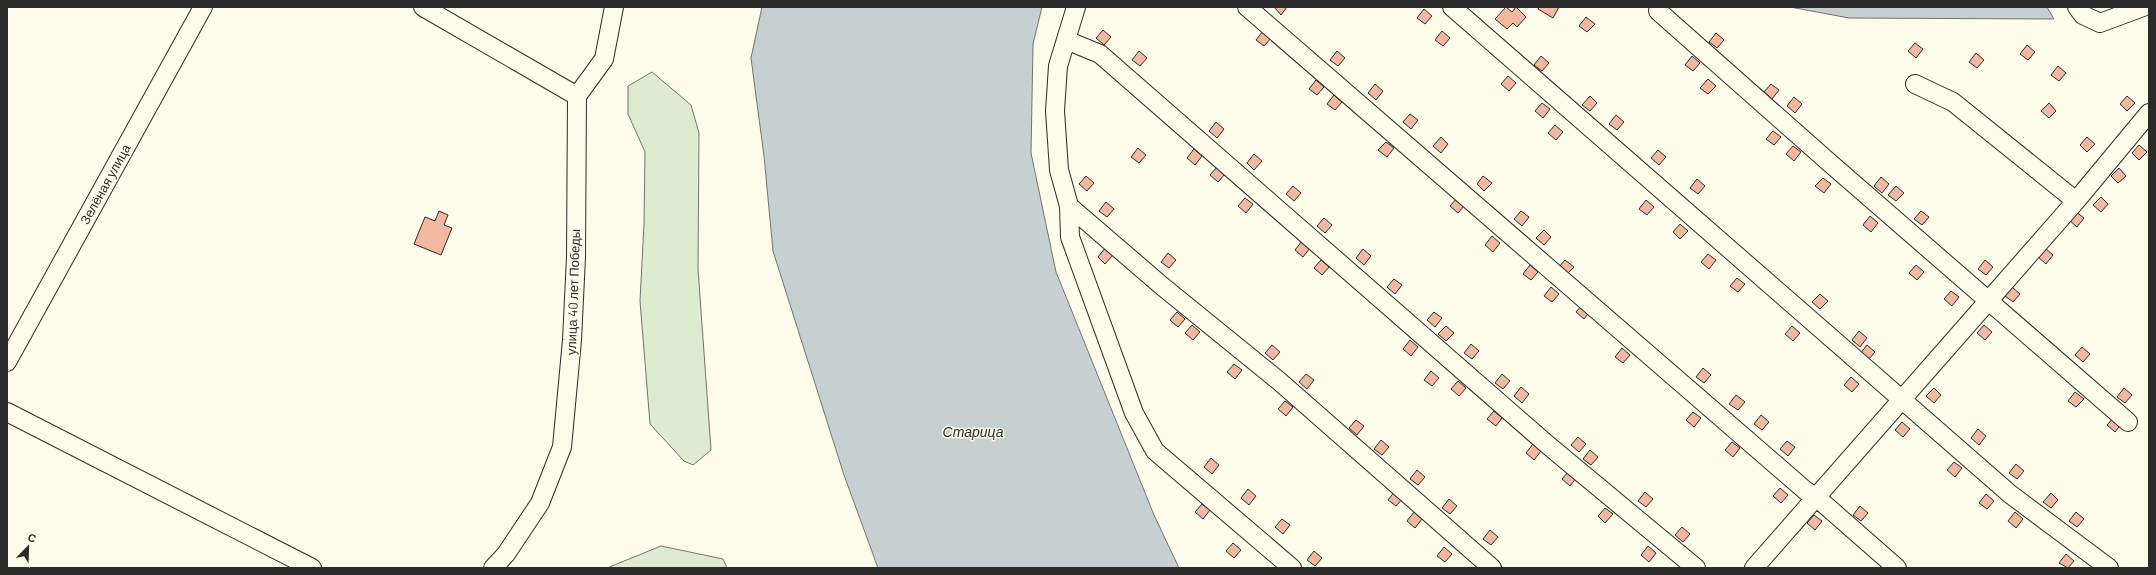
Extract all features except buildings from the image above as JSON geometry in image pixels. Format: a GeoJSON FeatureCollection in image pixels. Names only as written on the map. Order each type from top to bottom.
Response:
{"type":"FeatureCollection","features":[{"type":"Feature","properties":{"kind":"street","name":"Зелёная улица"},"geometry":{"type":"LineString","coordinates":[[7,362],[202,7]]}},
{"type":"Feature","properties":{"kind":"street"},"geometry":{"type":"LineString","coordinates":[[423,7],[577,96],[604,59],[614,7]]}},
{"type":"Feature","properties":{"kind":"street"},"geometry":{"type":"LineString","coordinates":[[1076,7],[1058,66],[1055,111],[1059,170],[1069,206],[1070,237],[1134,413],[1155,451],[1292,568]]}},
{"type":"Feature","properties":{"kind":"street"},"geometry":{"type":"LineString","coordinates":[[1248,7],[1806,491],[1816,497],[1897,568]]}},
{"type":"Feature","properties":{"kind":"street"},"geometry":{"type":"LineString","coordinates":[[1452,7],[1664,194],[2010,494],[2109,568]]}},
{"type":"Feature","properties":{"kind":"street"},"geometry":{"type":"LineString","coordinates":[[2077,7],[2083,15],[2100,23],[2143,7]]}},
{"type":"Feature","properties":{"kind":"street"},"geometry":{"type":"LineString","coordinates":[[1658,11],[2128,422]]}},
{"type":"Feature","properties":{"kind":"street"},"geometry":{"type":"LineString","coordinates":[[1066,40],[1100,54],[1549,446],[1696,568]]}},
{"type":"Feature","properties":{"kind":"street"},"geometry":{"type":"LineString","coordinates":[[1915,84],[1953,102],[2076,201]]}},
{"type":"Feature","properties":{"kind":"street","name":"улица 40 лет Победы"},"geometry":{"type":"LineString","coordinates":[[493,568],[506,554],[540,503],[562,447],[572,340],[576,257],[577,96]]}},
{"type":"Feature","properties":{"kind":"street"},"geometry":{"type":"LineString","coordinates":[[1754,568],[2076,201],[2149,113]]}},
{"type":"Feature","properties":{"kind":"street"},"geometry":{"type":"LineString","coordinates":[[1069,206],[1290,391],[1492,568]]}},
{"type":"Feature","properties":{"kind":"street"},"geometry":{"type":"LineString","coordinates":[[7,412],[312,568]]}},
{"type":"Feature","properties":{"kind":"green space"},"geometry":{"type":"Polygon","coordinates":[[[652,72],[691,105],[699,133],[698,269],[711,450],[693,465],[684,461],[650,424],[640,301],[644,224],[645,152],[628,114],[628,86],[652,72]]]}},
{"type":"Feature","properties":{"kind":"green space"},"geometry":{"type":"Polygon","coordinates":[[[661,546],[723,559],[727,568],[607,568],[661,546]]]}},
{"type":"Feature","properties":{"kind":"water","name":"Старица"},"geometry":{"type":"Polygon","coordinates":[[[762,7],[1042,7],[1033,44],[1031,153],[1056,272],[1154,515],[1179,568],[878,568],[844,475],[773,251],[764,156],[751,58],[762,7]]]}},
{"type":"Feature","properties":{"kind":"water"},"geometry":{"type":"Polygon","coordinates":[[[1790,7],[2047,7],[2054,19],[1849,18],[1790,7]]]}}]}
